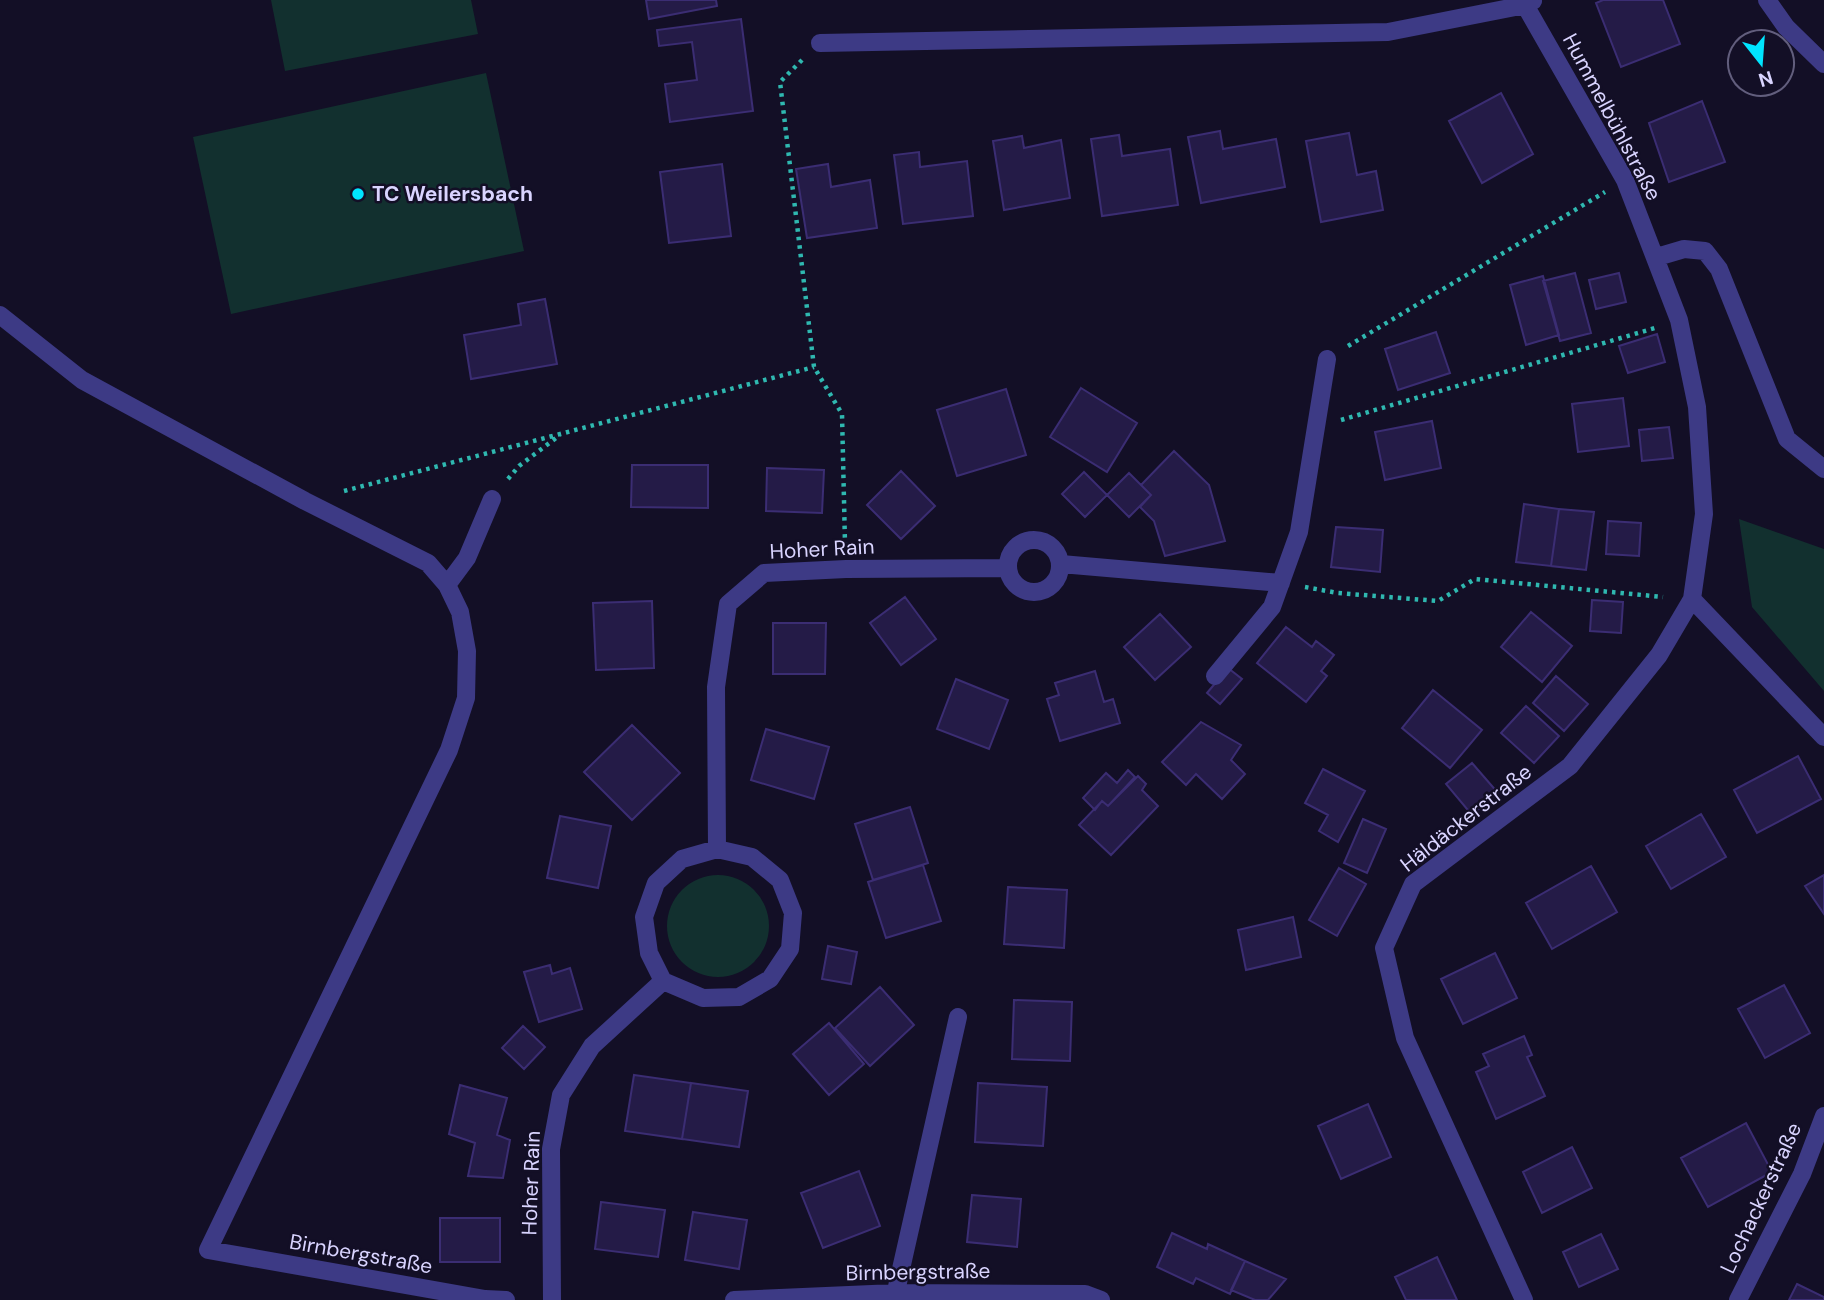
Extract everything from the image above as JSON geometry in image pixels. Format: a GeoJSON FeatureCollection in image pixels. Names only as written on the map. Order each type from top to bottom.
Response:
{"type":"FeatureCollection","features":[{"type":"Feature","properties":{"kind":"street"},"geometry":{"type":"LineString","coordinates":[[1767,0],[1786,27],[1824,64]]}},
{"type":"Feature","properties":{"kind":"street"},"geometry":{"type":"LineString","coordinates":[[820,43],[1388,32],[1528,2]]}},
{"type":"Feature","properties":{"kind":"street","name":"Hummelbühlstraße"},"geometry":{"type":"LineString","coordinates":[[1528,2],[1625,180],[1657,257],[1679,320],[1698,407],[1703,514],[1692,599]]}},
{"type":"Feature","properties":{"kind":"street"},"geometry":{"type":"LineString","coordinates":[[1657,257],[1684,249],[1705,251],[1719,269],[1787,439],[1824,469]]}},
{"type":"Feature","properties":{"kind":"street"},"geometry":{"type":"LineString","coordinates":[[0,315],[82,380],[305,501],[429,563],[447,585],[467,558],[492,499]]}},
{"type":"Feature","properties":{"kind":"street"},"geometry":{"type":"LineString","coordinates":[[1215,676],[1272,607],[1281,583],[1299,532],[1327,359]]}},
{"type":"Feature","properties":{"kind":"street"},"geometry":{"type":"LineString","coordinates":[[1028,540],[1046,542],[1054,548],[1061,564],[1057,580],[1052,587],[1036,593],[1020,589],[1014,583],[1008,568],[1013,550],[1028,540]]}},
{"type":"Feature","properties":{"kind":"street"},"geometry":{"type":"LineString","coordinates":[[1061,564],[1281,583]]}},
{"type":"Feature","properties":{"kind":"street","name":"Hoher Rain"},"geometry":{"type":"LineString","coordinates":[[717,849],[716,687],[728,604],[764,573],[846,569],[1008,568]]}},
{"type":"Feature","properties":{"kind":"street","name":"Birnbergstraße"},"geometry":{"type":"LineString","coordinates":[[447,585],[460,612],[467,651],[466,698],[449,750],[208,1250],[485,1299],[506,1300]]}},
{"type":"Feature","properties":{"kind":"street"},"geometry":{"type":"LineString","coordinates":[[1692,599],[1824,737]]}},
{"type":"Feature","properties":{"kind":"street","name":"Häldäckerstraße"},"geometry":{"type":"LineString","coordinates":[[1524,1300],[1405,1038],[1384,948],[1413,884],[1570,766],[1659,655],[1692,599]]}},
{"type":"Feature","properties":{"kind":"street"},"geometry":{"type":"LineString","coordinates":[[717,849],[752,857],[780,880],[793,913],[790,949],[770,979],[739,997],[703,998],[663,981],[649,953],[644,918],[656,883],[682,859],[717,849]]}},
{"type":"Feature","properties":{"kind":"street","name":"Hoher Rain"},"geometry":{"type":"LineString","coordinates":[[552,1300],[551,1149],[561,1095],[592,1046],[663,981]]}},
{"type":"Feature","properties":{"kind":"street"},"geometry":{"type":"LineString","coordinates":[[894,1296],[958,1017]]}},
{"type":"Feature","properties":{"kind":"street","name":"Lochackerstraße"},"geometry":{"type":"LineString","coordinates":[[1738,1300],[1802,1174],[1824,1116]]}},
{"type":"Feature","properties":{"kind":"street","name":"Birnbergstraße"},"geometry":{"type":"LineString","coordinates":[[734,1300],[1085,1294],[1101,1300]]}},
{"type":"Feature","properties":{"kind":"path"},"geometry":{"type":"LineString","coordinates":[[820,43],[780,82],[814,367],[842,414],[846,569]]}},
{"type":"Feature","properties":{"kind":"path"},"geometry":{"type":"LineString","coordinates":[[1327,359],[1625,180]]}},
{"type":"Feature","properties":{"kind":"path"},"geometry":{"type":"LineString","coordinates":[[1314,438],[1342,420],[1679,320]]}},
{"type":"Feature","properties":{"kind":"path"},"geometry":{"type":"LineString","coordinates":[[305,501],[814,367]]}},
{"type":"Feature","properties":{"kind":"path"},"geometry":{"type":"LineString","coordinates":[[492,499],[519,466],[562,434]]}},
{"type":"Feature","properties":{"kind":"path"},"geometry":{"type":"LineString","coordinates":[[1281,583],[1338,593],[1438,601],[1475,579],[1692,599]]}},
{"type":"Feature","properties":{"kind":"green space"},"geometry":{"type":"Polygon","coordinates":[[[271,0],[471,0],[478,34],[285,71],[271,0]]]}},
{"type":"Feature","properties":{"kind":"green space","name":"TC Weilersbach"},"geometry":{"type":"Polygon","coordinates":[[[486,73],[524,251],[231,314],[193,137],[486,73]]]}},
{"type":"Feature","properties":{"kind":"green space"},"geometry":{"type":"Polygon","coordinates":[[[1739,519],[1824,549],[1824,691],[1752,607],[1739,519]]]}},
{"type":"Feature","properties":{"kind":"green space"},"geometry":{"type":"Polygon","coordinates":[[[718,875],[738,879],[754,890],[765,906],[769,926],[765,946],[754,962],[738,973],[718,977],[698,973],[682,962],[671,946],[667,926],[671,906],[682,890],[698,879],[718,875]]]}},
{"type":"Feature","properties":{"kind":"building"},"geometry":{"type":"Polygon","coordinates":[[[646,0],[716,0],[717,6],[649,19],[646,0]]]}},
{"type":"Feature","properties":{"kind":"building"},"geometry":{"type":"Polygon","coordinates":[[[1603,0],[1663,0],[1680,44],[1621,67],[1596,3],[1603,0]]]}},
{"type":"Feature","properties":{"kind":"building"},"geometry":{"type":"Polygon","coordinates":[[[741,19],[753,111],[670,122],[665,84],[697,80],[692,42],[659,46],[657,30],[741,19]]]}},
{"type":"Feature","properties":{"kind":"building"},"geometry":{"type":"Polygon","coordinates":[[[1501,93],[1533,154],[1482,183],[1449,121],[1501,93]]]}},
{"type":"Feature","properties":{"kind":"building"},"geometry":{"type":"Polygon","coordinates":[[[1702,101],[1725,162],[1669,182],[1649,123],[1702,101]]]}},
{"type":"Feature","properties":{"kind":"building"},"geometry":{"type":"Polygon","coordinates":[[[1220,131],[1223,149],[1276,139],[1285,187],[1201,203],[1188,137],[1220,131]]]}},
{"type":"Feature","properties":{"kind":"building"},"geometry":{"type":"Polygon","coordinates":[[[1349,133],[1357,175],[1376,171],[1383,210],[1321,222],[1306,141],[1349,133]]]}},
{"type":"Feature","properties":{"kind":"building"},"geometry":{"type":"Polygon","coordinates":[[[1119,135],[1122,156],[1170,149],[1178,205],[1102,216],[1091,139],[1119,135]]]}},
{"type":"Feature","properties":{"kind":"building"},"geometry":{"type":"Polygon","coordinates":[[[1022,136],[1024,148],[1061,140],[1070,198],[1004,210],[993,141],[1022,136]]]}},
{"type":"Feature","properties":{"kind":"building"},"geometry":{"type":"Polygon","coordinates":[[[919,152],[920,167],[967,161],[973,216],[903,224],[894,155],[919,152]]]}},
{"type":"Feature","properties":{"kind":"building"},"geometry":{"type":"Polygon","coordinates":[[[722,164],[731,236],[669,243],[660,172],[722,164]]]}},
{"type":"Feature","properties":{"kind":"building"},"geometry":{"type":"Polygon","coordinates":[[[828,164],[831,187],[870,180],[877,228],[807,238],[796,169],[828,164]]]}},
{"type":"Feature","properties":{"kind":"building"},"geometry":{"type":"Polygon","coordinates":[[[1575,273],[1591,333],[1560,341],[1543,281],[1575,273]]]}},
{"type":"Feature","properties":{"kind":"building"},"geometry":{"type":"Polygon","coordinates":[[[1619,273],[1626,302],[1596,309],[1589,280],[1619,273]]]}},
{"type":"Feature","properties":{"kind":"building"},"geometry":{"type":"Polygon","coordinates":[[[1543,276],[1559,335],[1526,345],[1510,285],[1543,276]]]}},
{"type":"Feature","properties":{"kind":"building"},"geometry":{"type":"Polygon","coordinates":[[[545,299],[557,364],[471,379],[464,335],[521,325],[518,304],[545,299]]]}},
{"type":"Feature","properties":{"kind":"building"},"geometry":{"type":"Polygon","coordinates":[[[1436,332],[1450,373],[1398,390],[1385,349],[1436,332]]]}},
{"type":"Feature","properties":{"kind":"building"},"geometry":{"type":"Polygon","coordinates":[[[1657,334],[1665,362],[1628,373],[1619,346],[1657,334]]]}},
{"type":"Feature","properties":{"kind":"building"},"geometry":{"type":"Polygon","coordinates":[[[1081,388],[1137,423],[1107,472],[1050,437],[1081,388]]]}},
{"type":"Feature","properties":{"kind":"building"},"geometry":{"type":"Polygon","coordinates":[[[1006,389],[1026,455],[957,476],[937,410],[1006,389]]]}},
{"type":"Feature","properties":{"kind":"building"},"geometry":{"type":"Polygon","coordinates":[[[1623,398],[1629,446],[1578,452],[1572,404],[1623,398]]]}},
{"type":"Feature","properties":{"kind":"building"},"geometry":{"type":"Polygon","coordinates":[[[1432,421],[1441,468],[1385,480],[1375,432],[1432,421]]]}},
{"type":"Feature","properties":{"kind":"building"},"geometry":{"type":"Polygon","coordinates":[[[1669,427],[1673,458],[1642,461],[1639,430],[1669,427]]]}},
{"type":"Feature","properties":{"kind":"building"},"geometry":{"type":"Polygon","coordinates":[[[1174,451],[1209,485],[1225,541],[1165,556],[1154,521],[1140,507],[1151,495],[1141,485],[1174,451]]]}},
{"type":"Feature","properties":{"kind":"building"},"geometry":{"type":"Polygon","coordinates":[[[632,465],[708,465],[708,508],[631,507],[632,465]]]}},
{"type":"Feature","properties":{"kind":"building"},"geometry":{"type":"Polygon","coordinates":[[[767,468],[824,470],[822,513],[766,511],[767,468]]]}},
{"type":"Feature","properties":{"kind":"building"},"geometry":{"type":"Polygon","coordinates":[[[901,471],[935,506],[901,539],[867,505],[901,471]]]}},
{"type":"Feature","properties":{"kind":"building"},"geometry":{"type":"Polygon","coordinates":[[[1084,472],[1107,495],[1085,517],[1062,494],[1084,472]]]}},
{"type":"Feature","properties":{"kind":"building"},"geometry":{"type":"Polygon","coordinates":[[[1129,473],[1151,495],[1129,517],[1107,495],[1129,473]]]}},
{"type":"Feature","properties":{"kind":"building"},"geometry":{"type":"Polygon","coordinates":[[[1524,504],[1559,509],[1551,566],[1516,562],[1524,504]]]}},
{"type":"Feature","properties":{"kind":"building"},"geometry":{"type":"Polygon","coordinates":[[[1559,509],[1594,512],[1586,570],[1551,566],[1559,509]]]}},
{"type":"Feature","properties":{"kind":"building"},"geometry":{"type":"Polygon","coordinates":[[[1608,521],[1641,523],[1639,556],[1606,554],[1608,521]]]}},
{"type":"Feature","properties":{"kind":"building"},"geometry":{"type":"Polygon","coordinates":[[[1336,527],[1383,530],[1380,572],[1331,567],[1336,527]]]}},
{"type":"Feature","properties":{"kind":"building"},"geometry":{"type":"Polygon","coordinates":[[[905,597],[936,639],[901,665],[870,623],[905,597]]]}},
{"type":"Feature","properties":{"kind":"building"},"geometry":{"type":"Polygon","coordinates":[[[1592,600],[1623,602],[1621,633],[1590,631],[1592,600]]]}},
{"type":"Feature","properties":{"kind":"building"},"geometry":{"type":"Polygon","coordinates":[[[652,601],[654,668],[596,670],[593,603],[652,601]]]}},
{"type":"Feature","properties":{"kind":"building"},"geometry":{"type":"Polygon","coordinates":[[[1531,612],[1572,646],[1542,682],[1501,647],[1531,612]]]}},
{"type":"Feature","properties":{"kind":"building"},"geometry":{"type":"Polygon","coordinates":[[[1160,614],[1191,647],[1155,680],[1124,647],[1160,614]]]}},
{"type":"Feature","properties":{"kind":"building"},"geometry":{"type":"Polygon","coordinates":[[[773,623],[826,623],[825,674],[773,674],[773,623]]]}},
{"type":"Feature","properties":{"kind":"building"},"geometry":{"type":"Polygon","coordinates":[[[1286,627],[1312,647],[1316,641],[1334,655],[1321,671],[1327,676],[1306,702],[1257,663],[1286,627]]]}},
{"type":"Feature","properties":{"kind":"building"},"geometry":{"type":"Polygon","coordinates":[[[1228,668],[1242,679],[1220,704],[1207,693],[1228,668]]]}},
{"type":"Feature","properties":{"kind":"building"},"geometry":{"type":"Polygon","coordinates":[[[1095,671],[1104,702],[1113,699],[1120,723],[1060,741],[1047,699],[1059,695],[1055,683],[1095,671]]]}},
{"type":"Feature","properties":{"kind":"building"},"geometry":{"type":"Polygon","coordinates":[[[1556,676],[1588,704],[1564,731],[1533,703],[1556,676]]]}},
{"type":"Feature","properties":{"kind":"building"},"geometry":{"type":"Polygon","coordinates":[[[956,679],[1008,700],[989,749],[937,729],[956,679]]]}},
{"type":"Feature","properties":{"kind":"building"},"geometry":{"type":"Polygon","coordinates":[[[1433,690],[1482,730],[1450,768],[1402,728],[1433,690]]]}},
{"type":"Feature","properties":{"kind":"building"},"geometry":{"type":"Polygon","coordinates":[[[1526,706],[1559,736],[1534,763],[1501,733],[1526,706]]]}},
{"type":"Feature","properties":{"kind":"building"},"geometry":{"type":"Polygon","coordinates":[[[1201,722],[1241,745],[1231,760],[1245,774],[1222,799],[1196,774],[1186,785],[1162,762],[1201,722]]]}},
{"type":"Feature","properties":{"kind":"building"},"geometry":{"type":"Polygon","coordinates":[[[632,725],[680,773],[632,820],[584,772],[632,725]]]}},
{"type":"Feature","properties":{"kind":"building"},"geometry":{"type":"Polygon","coordinates":[[[766,729],[829,747],[814,799],[751,780],[766,729]]]}},
{"type":"Feature","properties":{"kind":"building"},"geometry":{"type":"Polygon","coordinates":[[[1798,756],[1821,799],[1757,833],[1734,790],[1798,756]]]}},
{"type":"Feature","properties":{"kind":"building"},"geometry":{"type":"Polygon","coordinates":[[[1472,763],[1498,793],[1472,815],[1446,784],[1472,763]]]}},
{"type":"Feature","properties":{"kind":"building"},"geometry":{"type":"Polygon","coordinates":[[[1323,769],[1365,791],[1338,842],[1319,831],[1328,815],[1305,803],[1323,769]]]}},
{"type":"Feature","properties":{"kind":"building"},"geometry":{"type":"Polygon","coordinates":[[[1128,770],[1135,777],[1108,806],[1102,801],[1095,810],[1083,798],[1106,773],[1117,783],[1128,770]]]}},
{"type":"Feature","properties":{"kind":"building"},"geometry":{"type":"Polygon","coordinates":[[[1138,776],[1146,784],[1142,790],[1158,806],[1111,855],[1079,825],[1102,801],[1108,806],[1138,776]]]}},
{"type":"Feature","properties":{"kind":"building"},"geometry":{"type":"Polygon","coordinates":[[[910,807],[928,863],[873,880],[855,824],[910,807]]]}},
{"type":"Feature","properties":{"kind":"building"},"geometry":{"type":"Polygon","coordinates":[[[1701,814],[1726,857],[1671,889],[1646,846],[1701,814]]]}},
{"type":"Feature","properties":{"kind":"building"},"geometry":{"type":"Polygon","coordinates":[[[560,816],[611,826],[598,888],[547,878],[560,816]]]}},
{"type":"Feature","properties":{"kind":"building"},"geometry":{"type":"Polygon","coordinates":[[[1363,819],[1386,829],[1367,873],[1344,863],[1363,819]]]}},
{"type":"Feature","properties":{"kind":"building"},"geometry":{"type":"Polygon","coordinates":[[[923,865],[941,921],[886,938],[868,882],[923,865]]]}},
{"type":"Feature","properties":{"kind":"building"},"geometry":{"type":"Polygon","coordinates":[[[1591,866],[1617,912],[1552,949],[1526,903],[1591,866]]]}},
{"type":"Feature","properties":{"kind":"building"},"geometry":{"type":"Polygon","coordinates":[[[1339,868],[1366,884],[1337,936],[1309,920],[1339,868]]]}},
{"type":"Feature","properties":{"kind":"building"},"geometry":{"type":"Polygon","coordinates":[[[1824,875],[1824,914],[1805,886],[1824,875]]]}},
{"type":"Feature","properties":{"kind":"building"},"geometry":{"type":"Polygon","coordinates":[[[1008,887],[1067,890],[1064,948],[1004,944],[1008,887]]]}},
{"type":"Feature","properties":{"kind":"building"},"geometry":{"type":"Polygon","coordinates":[[[1293,917],[1301,957],[1246,970],[1238,930],[1293,917]]]}},
{"type":"Feature","properties":{"kind":"building"},"geometry":{"type":"Polygon","coordinates":[[[828,946],[857,952],[851,984],[822,979],[828,946]]]}},
{"type":"Feature","properties":{"kind":"building"},"geometry":{"type":"Polygon","coordinates":[[[1495,953],[1517,998],[1463,1024],[1441,979],[1495,953]]]}},
{"type":"Feature","properties":{"kind":"building"},"geometry":{"type":"Polygon","coordinates":[[[550,965],[552,974],[570,968],[582,1009],[539,1022],[524,972],[550,965]]]}},
{"type":"Feature","properties":{"kind":"building"},"geometry":{"type":"Polygon","coordinates":[[[1784,985],[1810,1033],[1765,1058],[1738,1009],[1784,985]]]}},
{"type":"Feature","properties":{"kind":"building"},"geometry":{"type":"Polygon","coordinates":[[[880,987],[914,1025],[870,1066],[835,1028],[880,987]]]}},
{"type":"Feature","properties":{"kind":"building"},"geometry":{"type":"Polygon","coordinates":[[[1014,1000],[1072,1002],[1070,1061],[1012,1059],[1014,1000]]]}},
{"type":"Feature","properties":{"kind":"building"},"geometry":{"type":"Polygon","coordinates":[[[829,1023],[864,1064],[829,1095],[793,1054],[829,1023]]]}},
{"type":"Feature","properties":{"kind":"building"},"geometry":{"type":"Polygon","coordinates":[[[523,1026],[545,1047],[524,1069],[502,1048],[523,1026]]]}},
{"type":"Feature","properties":{"kind":"building"},"geometry":{"type":"Polygon","coordinates":[[[1524,1036],[1532,1055],[1527,1057],[1545,1096],[1496,1119],[1476,1072],[1489,1066],[1483,1054],[1524,1036]]]}},
{"type":"Feature","properties":{"kind":"building"},"geometry":{"type":"Polygon","coordinates":[[[634,1075],[691,1083],[682,1139],[625,1131],[634,1075]]]}},
{"type":"Feature","properties":{"kind":"building"},"geometry":{"type":"Polygon","coordinates":[[[691,1083],[748,1091],[739,1147],[682,1139],[691,1083]]]}},
{"type":"Feature","properties":{"kind":"building"},"geometry":{"type":"Polygon","coordinates":[[[978,1083],[1047,1087],[1043,1146],[975,1142],[978,1083]]]}},
{"type":"Feature","properties":{"kind":"building"},"geometry":{"type":"Polygon","coordinates":[[[460,1085],[507,1098],[497,1135],[510,1140],[503,1178],[468,1176],[475,1143],[449,1134],[460,1085]]]}},
{"type":"Feature","properties":{"kind":"building"},"geometry":{"type":"Polygon","coordinates":[[[1368,1104],[1391,1157],[1341,1179],[1318,1126],[1368,1104]]]}},
{"type":"Feature","properties":{"kind":"building"},"geometry":{"type":"Polygon","coordinates":[[[1746,1123],[1772,1172],[1708,1207],[1681,1158],[1746,1123]]]}},
{"type":"Feature","properties":{"kind":"building"},"geometry":{"type":"Polygon","coordinates":[[[1572,1147],[1592,1188],[1542,1213],[1523,1172],[1572,1147]]]}},
{"type":"Feature","properties":{"kind":"building"},"geometry":{"type":"Polygon","coordinates":[[[859,1171],[880,1226],[823,1248],[801,1193],[859,1171]]]}},
{"type":"Feature","properties":{"kind":"building"},"geometry":{"type":"Polygon","coordinates":[[[972,1195],[1021,1199],[1017,1247],[967,1242],[972,1195]]]}},
{"type":"Feature","properties":{"kind":"building"},"geometry":{"type":"Polygon","coordinates":[[[601,1202],[665,1210],[658,1257],[595,1249],[601,1202]]]}},
{"type":"Feature","properties":{"kind":"building"},"geometry":{"type":"Polygon","coordinates":[[[693,1212],[747,1220],[739,1269],[685,1260],[693,1212]]]}},
{"type":"Feature","properties":{"kind":"building"},"geometry":{"type":"Polygon","coordinates":[[[440,1218],[500,1218],[500,1262],[440,1262],[440,1218]]]}},
{"type":"Feature","properties":{"kind":"building"},"geometry":{"type":"Polygon","coordinates":[[[1172,1233],[1207,1249],[1208,1244],[1245,1261],[1230,1294],[1196,1278],[1193,1284],[1157,1267],[1172,1233]]]}},
{"type":"Feature","properties":{"kind":"building"},"geometry":{"type":"Polygon","coordinates":[[[1601,1234],[1618,1269],[1579,1287],[1563,1252],[1601,1234]]]}},
{"type":"Feature","properties":{"kind":"building"},"geometry":{"type":"Polygon","coordinates":[[[1437,1257],[1457,1300],[1406,1300],[1395,1277],[1437,1257]]]}},
{"type":"Feature","properties":{"kind":"building"},"geometry":{"type":"Polygon","coordinates":[[[1245,1261],[1286,1279],[1268,1300],[1255,1300],[1231,1290],[1245,1261]]]}},
{"type":"Feature","properties":{"kind":"building"},"geometry":{"type":"Polygon","coordinates":[[[1797,1284],[1824,1297],[1824,1300],[1789,1300],[1797,1284]]]}},
{"type":"Feature","properties":{"kind":"place","name":"TC Weilersbach"},"geometry":{"type":"Point","coordinates":[358,194]}}]}
